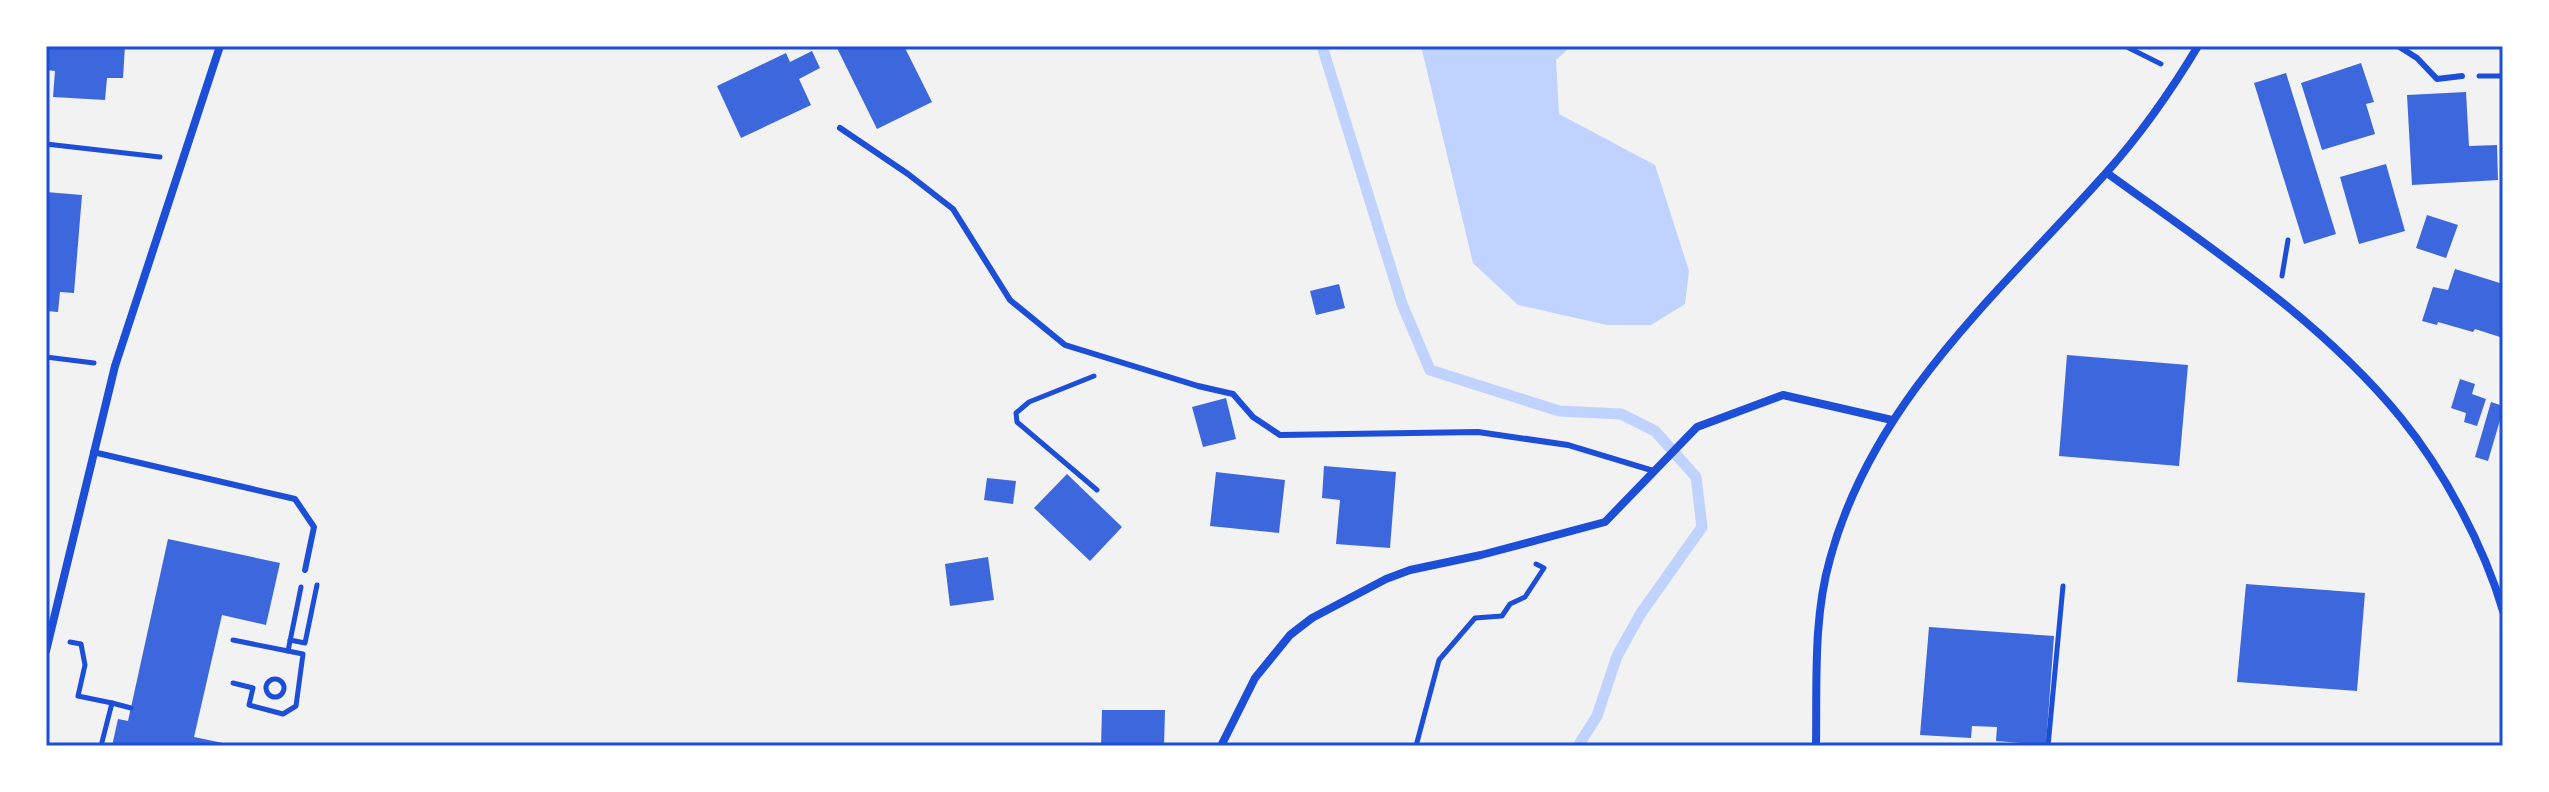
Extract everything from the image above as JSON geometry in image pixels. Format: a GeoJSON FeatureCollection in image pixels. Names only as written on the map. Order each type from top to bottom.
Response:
{"type":"FeatureCollection","features":[{"type":"Feature","properties":{"kind":"street"},"geometry":{"type":"LineString","coordinates":[[46,651],[115,366],[220,46]]}},
{"type":"Feature","properties":{"kind":"street"},"geometry":{"type":"LineString","coordinates":[[1816,746],[1819,638],[1829,563],[1840,524],[1892,420],[1982,306],[2107,173],[2154,115],[2198,46]]}},
{"type":"Feature","properties":{"kind":"street"},"geometry":{"type":"LineString","coordinates":[[2107,173],[2278,300],[2329,343],[2401,418],[2450,491],[2491,569],[2503,611]]}},
{"type":"Feature","properties":{"kind":"street"},"geometry":{"type":"LineString","coordinates":[[1221,746],[1255,678],[1290,635],[1312,618],[1386,579],[1410,570],[1481,555],[1605,522],[1697,427],[1783,395],[1892,420]]}},
{"type":"Feature","properties":{"kind":"lane"},"geometry":{"type":"LineString","coordinates":[[2398,46],[2417,58],[2437,79],[2462,76]]}},
{"type":"Feature","properties":{"kind":"lane"},"geometry":{"type":"LineString","coordinates":[[840,128],[953,209],[1010,300],[1065,345],[1233,394],[1253,417],[1280,435],[1478,432],[1568,445],[1654,471]]}},
{"type":"Feature","properties":{"kind":"lane"},"geometry":{"type":"LineString","coordinates":[[93,452],[295,499],[314,527],[304,574]]}},
{"type":"Feature","properties":{"kind":"path"},"geometry":{"type":"LineString","coordinates":[[2125,46],[2180,74]]}},
{"type":"Feature","properties":{"kind":"path"},"geometry":{"type":"LineString","coordinates":[[46,144],[181,159]]}},
{"type":"Feature","properties":{"kind":"path"},"geometry":{"type":"LineString","coordinates":[[2278,300],[2288,240]]}},
{"type":"Feature","properties":{"kind":"path"},"geometry":{"type":"LineString","coordinates":[[46,357],[115,366]]}},
{"type":"Feature","properties":{"kind":"path"},"geometry":{"type":"LineString","coordinates":[[1097,490],[1017,422],[1016,413],[1029,402],[1125,364]]}},
{"type":"Feature","properties":{"kind":"path"},"geometry":{"type":"LineString","coordinates":[[1416,746],[1439,660],[1475,618],[1502,616],[1510,604],[1525,597],[1544,568],[1530,560]]}},
{"type":"Feature","properties":{"kind":"path"},"geometry":{"type":"LineString","coordinates":[[288,651],[290,640],[304,574],[318,580],[318,583],[305,643],[290,640]]}},
{"type":"Feature","properties":{"kind":"path"},"geometry":{"type":"LineString","coordinates":[[318,583],[331,585]]}},
{"type":"Feature","properties":{"kind":"path"},"geometry":{"type":"LineString","coordinates":[[2048,746],[2063,586]]}},
{"type":"Feature","properties":{"kind":"path"},"geometry":{"type":"LineString","coordinates":[[297,608],[311,611]]}},
{"type":"Feature","properties":{"kind":"path"},"geometry":{"type":"LineString","coordinates":[[49,637],[81,644],[85,665],[78,696],[131,708]]}},
{"type":"Feature","properties":{"kind":"path"},"geometry":{"type":"LineString","coordinates":[[233,640],[303,654],[296,706],[283,714],[249,705],[253,688],[233,683]]}},
{"type":"Feature","properties":{"kind":"path"},"geometry":{"type":"LineString","coordinates":[[274,697],[267,690],[269,682],[280,680],[284,690]]}},
{"type":"Feature","properties":{"kind":"path"},"geometry":{"type":"LineString","coordinates":[[284,690],[296,693]]}},
{"type":"Feature","properties":{"kind":"path"},"geometry":{"type":"LineString","coordinates":[[274,697],[284,690]]}},
{"type":"Feature","properties":{"kind":"path"},"geometry":{"type":"LineString","coordinates":[[271,711],[274,697]]}},
{"type":"Feature","properties":{"kind":"path"},"geometry":{"type":"LineString","coordinates":[[101,746],[112,703]]}},
{"type":"Feature","properties":{"kind":"water"},"geometry":{"type":"Polygon","coordinates":[[[1421,46],[1571,46],[1556,60],[1559,114],[1655,165],[1689,271],[1685,304],[1651,325],[1607,325],[1518,305],[1473,263],[1421,46]]]}},
{"type":"Feature","properties":{"kind":"building"},"geometry":{"type":"Polygon","coordinates":[[[46,46],[125,46],[123,78],[107,78],[105,100],[53,97],[55,71],[46,70],[46,46]]]}},
{"type":"Feature","properties":{"kind":"building"},"geometry":{"type":"Polygon","coordinates":[[[836,46],[904,46],[932,102],[877,129],[836,46]]]}},
{"type":"Feature","properties":{"kind":"building"},"geometry":{"type":"Polygon","coordinates":[[[812,51],[820,68],[799,79],[811,105],[741,138],[717,86],[786,53],[790,62],[812,51]]]}},
{"type":"Feature","properties":{"kind":"building"},"geometry":{"type":"Polygon","coordinates":[[[2361,63],[2374,102],[2366,104],[2375,134],[2322,150],[2301,83],[2361,63]]]}},
{"type":"Feature","properties":{"kind":"building"},"geometry":{"type":"Polygon","coordinates":[[[2286,73],[2336,234],[2304,244],[2254,83],[2286,73]]]}},
{"type":"Feature","properties":{"kind":"building"},"geometry":{"type":"Polygon","coordinates":[[[2466,92],[2469,146],[2497,145],[2498,180],[2412,185],[2407,95],[2466,92]]]}},
{"type":"Feature","properties":{"kind":"building"},"geometry":{"type":"Polygon","coordinates":[[[2386,164],[2405,231],[2359,244],[2340,177],[2386,164]]]}},
{"type":"Feature","properties":{"kind":"building"},"geometry":{"type":"Polygon","coordinates":[[[46,192],[82,195],[74,293],[60,292],[58,312],[46,311],[46,192]]]}},
{"type":"Feature","properties":{"kind":"building"},"geometry":{"type":"Polygon","coordinates":[[[2427,215],[2458,225],[2446,258],[2416,248],[2427,215]]]}},
{"type":"Feature","properties":{"kind":"building"},"geometry":{"type":"Polygon","coordinates":[[[2455,269],[2503,284],[2503,342],[2500,337],[2475,329],[2473,332],[2422,321],[2433,287],[2448,290],[2455,269]]]}},
{"type":"Feature","properties":{"kind":"building"},"geometry":{"type":"Polygon","coordinates":[[[1339,284],[1345,308],[1316,315],[1310,291],[1339,284]]]}},
{"type":"Feature","properties":{"kind":"building"},"geometry":{"type":"Polygon","coordinates":[[[2067,355],[2188,365],[2179,466],[2059,456],[2067,355]]]}},
{"type":"Feature","properties":{"kind":"building"},"geometry":{"type":"Polygon","coordinates":[[[2460,379],[2475,384],[2472,394],[2486,399],[2477,426],[2464,422],[2466,413],[2451,408],[2460,379]]]}},
{"type":"Feature","properties":{"kind":"building"},"geometry":{"type":"Polygon","coordinates":[[[1226,398],[1236,439],[1203,447],[1192,407],[1226,398]]]}},
{"type":"Feature","properties":{"kind":"building"},"geometry":{"type":"Polygon","coordinates":[[[2491,402],[2503,406],[2503,410],[2488,461],[2475,457],[2491,402]]]}},
{"type":"Feature","properties":{"kind":"building"},"geometry":{"type":"Polygon","coordinates":[[[1324,466],[1396,472],[1390,548],[1336,544],[1340,500],[1322,498],[1324,466]]]}},
{"type":"Feature","properties":{"kind":"building"},"geometry":{"type":"Polygon","coordinates":[[[1216,472],[1285,480],[1279,533],[1210,526],[1216,472]]]}},
{"type":"Feature","properties":{"kind":"building"},"geometry":{"type":"Polygon","coordinates":[[[1067,474],[1122,527],[1090,561],[1034,508],[1067,474]]]}},
{"type":"Feature","properties":{"kind":"building"},"geometry":{"type":"Polygon","coordinates":[[[987,478],[1016,481],[1013,504],[984,500],[987,478]]]}},
{"type":"Feature","properties":{"kind":"building"},"geometry":{"type":"Polygon","coordinates":[[[168,539],[280,563],[266,625],[222,615],[194,737],[223,743],[222,746],[112,746],[118,719],[128,721],[168,539]]]}},
{"type":"Feature","properties":{"kind":"building"},"geometry":{"type":"Polygon","coordinates":[[[988,557],[994,600],[950,606],[945,564],[988,557]]]}},
{"type":"Feature","properties":{"kind":"building"},"geometry":{"type":"Polygon","coordinates":[[[2246,584],[2365,593],[2357,691],[2237,682],[2246,584]]]}},
{"type":"Feature","properties":{"kind":"building"},"geometry":{"type":"Polygon","coordinates":[[[1929,627],[2054,636],[2046,745],[1996,741],[1997,727],[1972,726],[1971,738],[1920,735],[1929,627]]]}},
{"type":"Feature","properties":{"kind":"building"},"geometry":{"type":"Polygon","coordinates":[[[1102,710],[1165,710],[1164,746],[1101,746],[1102,710]]]}},
{"type":"Feature","properties":{"kind":"waterway"},"geometry":{"type":"LineString","coordinates":[[1322,46],[1402,304],[1430,370],[1559,411],[1621,414],[1655,431],[1696,477],[1702,527],[1641,613],[1617,656],[1597,716],[1578,746]]}}]}
